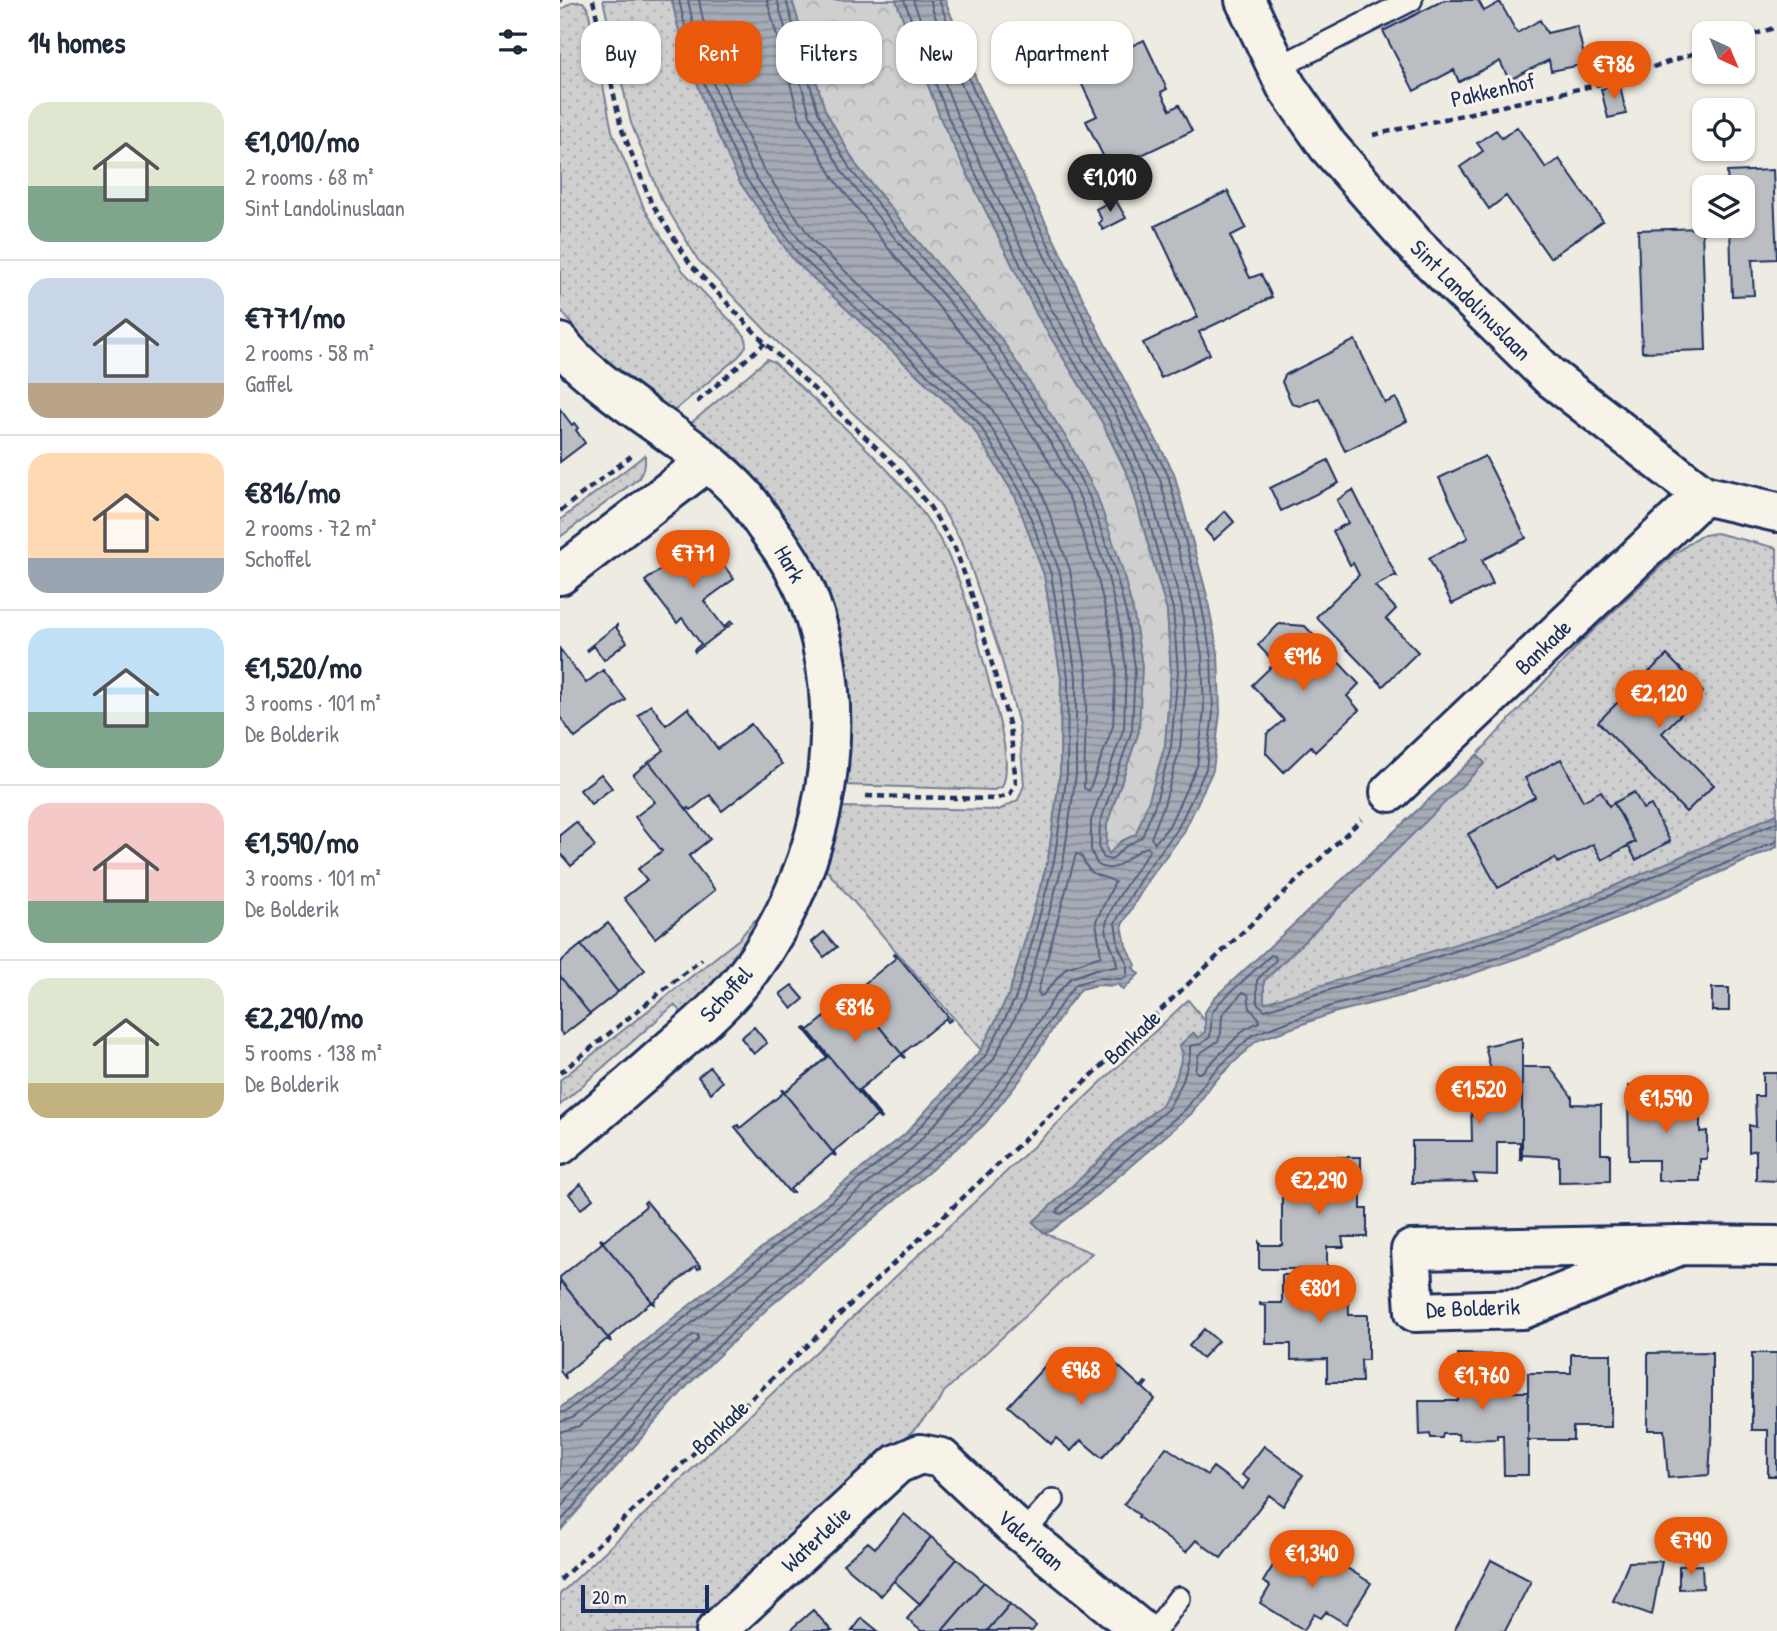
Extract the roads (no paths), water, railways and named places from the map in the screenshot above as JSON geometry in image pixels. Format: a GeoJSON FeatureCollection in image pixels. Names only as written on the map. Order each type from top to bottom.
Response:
{"type":"FeatureCollection","features":[{"type":"Feature","properties":{"kind":"street","name":"Sint Landolinuslaan"},"geometry":{"type":"LineString","coordinates":[[1245,0],[1286,86],[1328,146],[1414,244],[1549,376],[1703,495],[1777,512]]}},
{"type":"Feature","properties":{"kind":"street","name":"Hark"},"geometry":{"type":"LineString","coordinates":[[560,343],[571,358],[707,463],[743,495],[777,541],[806,591],[822,645],[830,696],[830,740],[823,795]]}},
{"type":"Feature","properties":{"kind":"street"},"geometry":{"type":"LineString","coordinates":[[560,575],[707,463]]}},
{"type":"Feature","properties":{"kind":"street","name":"Bankade"},"geometry":{"type":"LineString","coordinates":[[1390,792],[1703,495]]}},
{"type":"Feature","properties":{"kind":"street","name":"Schoffel"},"geometry":{"type":"LineString","coordinates":[[560,1145],[720,1006],[750,970],[776,929],[797,888],[813,844],[823,795]]}},
{"type":"Feature","properties":{"kind":"street","name":"De Bolderik"},"geometry":{"type":"LineString","coordinates":[[1681,1245],[1523,1309],[1415,1311],[1411,1250],[1681,1245],[1777,1246]]}},
{"type":"Feature","properties":{"kind":"street","name":"Valeriaan"},"geometry":{"type":"LineString","coordinates":[[920,1454],[941,1458],[1022,1534],[1137,1629]]}},
{"type":"Feature","properties":{"kind":"street","name":"Waterlelie"},"geometry":{"type":"LineString","coordinates":[[716,1631],[897,1464],[920,1454]]}},
{"type":"Feature","properties":{"kind":"lane"},"geometry":{"type":"LineString","coordinates":[[1277,68],[1411,0]]}},
{"type":"Feature","properties":{"kind":"lane"},"geometry":{"type":"LineString","coordinates":[[1022,1534],[1053,1500]]}},
{"type":"Feature","properties":{"kind":"lane"},"geometry":{"type":"LineString","coordinates":[[1137,1629],[1180,1598]]}},
{"type":"Feature","properties":{"kind":"water"},"geometry":{"type":"Polygon","coordinates":[[[672,0],[792,0],[798,21],[776,21],[776,84],[817,84],[825,110],[856,165],[1002,340],[1069,442],[1096,493],[1121,565],[1134,615],[1142,666],[1139,731],[1107,824],[1106,848],[1109,854],[1120,842],[1136,834],[1165,745],[1171,671],[1167,611],[1130,480],[1100,418],[1037,315],[942,122],[928,84],[977,84],[977,81],[1103,340],[1174,473],[1206,592],[1218,653],[1220,713],[1213,770],[1183,834],[1150,877],[1122,925],[1126,946],[1136,965],[1133,968],[1139,974],[1123,990],[1117,984],[1081,989],[1021,1079],[984,1125],[768,1308],[688,1385],[560,1531],[560,1408],[904,1135],[981,1050],[1009,994],[1029,927],[1048,860],[1060,773],[1061,678],[1044,575],[1016,498],[972,426],[793,259],[739,181],[697,84],[762,84],[762,21],[677,21],[672,0]]]}},
{"type":"Feature","properties":{"kind":"water"},"geometry":{"type":"Polygon","coordinates":[[[896,0],[945,0],[953,21],[904,21],[896,0]]]}},
{"type":"Feature","properties":{"kind":"water"},"geometry":{"type":"Polygon","coordinates":[[[1477,755],[1485,763],[1264,981],[1264,1003],[1547,916],[1777,814],[1777,847],[1556,945],[1425,990],[1333,1013],[1256,1041],[1213,1083],[1191,1114],[1092,1199],[1051,1231],[1044,1233],[1033,1222],[1115,1143],[1162,1105],[1176,1079],[1183,1053],[1179,1046],[1193,1033],[1198,1038],[1205,1032],[1205,1012],[1214,998],[1477,755]]]}}]}
